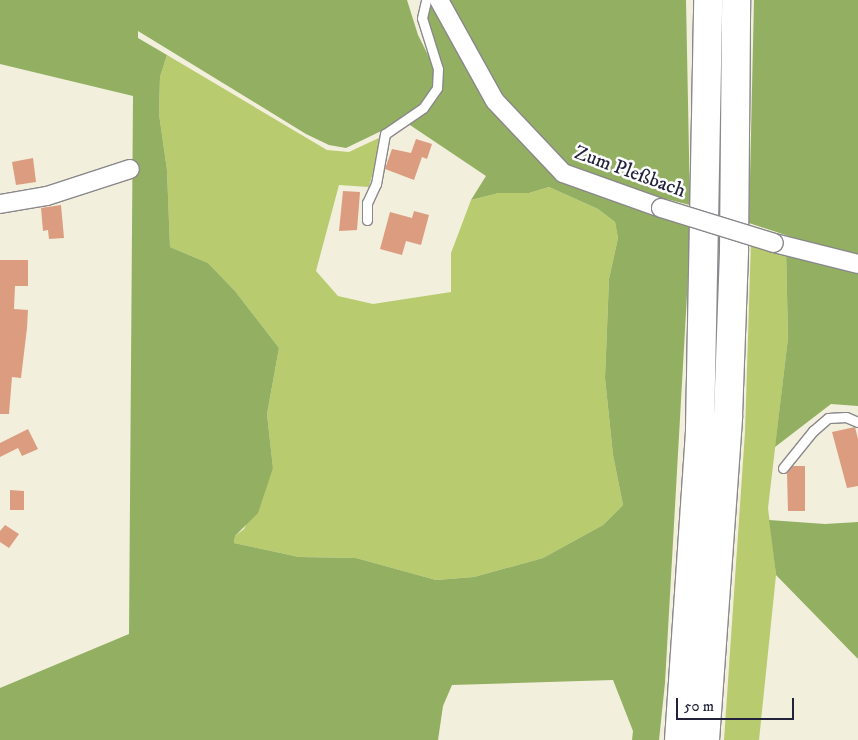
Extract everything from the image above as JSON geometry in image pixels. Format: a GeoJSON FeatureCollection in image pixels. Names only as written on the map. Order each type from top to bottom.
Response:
{"type":"FeatureCollection","features":[{"type":"Feature","properties":{"kind":"highway"},"geometry":{"type":"LineString","coordinates":[[702,0],[709,72]]}},
{"type":"Feature","properties":{"kind":"highway"},"geometry":{"type":"LineString","coordinates":[[679,740],[700,429],[709,72],[708,0]]}},
{"type":"Feature","properties":{"kind":"highway"},"geometry":{"type":"LineString","coordinates":[[705,740],[728,416],[734,249],[736,0]]}},
{"type":"Feature","properties":{"kind":"street","name":"Zum Pleßbach"},"geometry":{"type":"LineString","coordinates":[[439,0],[496,100],[563,173],[661,208],[774,243],[858,264]]}},
{"type":"Feature","properties":{"kind":"street"},"geometry":{"type":"LineString","coordinates":[[0,204],[47,196],[130,169]]}},
{"type":"Feature","properties":{"kind":"lane"},"geometry":{"type":"LineString","coordinates":[[367,220],[367,203],[376,184],[385,134],[423,108],[437,88],[438,69],[422,18],[426,0]]}},
{"type":"Feature","properties":{"kind":"lane"},"geometry":{"type":"LineString","coordinates":[[783,468],[812,431],[828,418],[846,417],[858,422]]}},
{"type":"Feature","properties":{"kind":"green space"},"geometry":{"type":"Polygon","coordinates":[[[0,0],[407,0],[418,35],[435,69],[435,88],[422,107],[402,121],[346,148],[329,145],[306,134],[138,31],[138,38],[167,55],[160,77],[159,114],[167,170],[170,247],[208,263],[235,291],[279,348],[267,414],[273,468],[258,513],[235,536],[234,543],[299,557],[356,558],[436,580],[474,577],[543,558],[603,525],[623,505],[613,455],[605,378],[609,279],[618,238],[615,222],[598,209],[549,187],[529,193],[499,193],[471,200],[486,176],[407,123],[424,110],[439,91],[441,70],[425,18],[428,0],[433,0],[457,35],[493,103],[561,175],[691,224],[665,683],[659,740],[632,740],[633,731],[613,680],[452,685],[443,706],[438,740],[0,740],[0,688],[129,634],[133,96],[0,64],[0,0]]]}},
{"type":"Feature","properties":{"kind":"green space"},"geometry":{"type":"Polygon","coordinates":[[[443,0],[686,0],[690,205],[662,198],[661,208],[564,171],[498,99],[443,0]]]}},
{"type":"Feature","properties":{"kind":"green space"},"geometry":{"type":"Polygon","coordinates":[[[754,0],[858,0],[858,259],[749,223],[754,0]]]}},
{"type":"Feature","properties":{"kind":"green space"},"geometry":{"type":"Polygon","coordinates":[[[167,55],[327,150],[349,152],[383,136],[369,187],[339,185],[316,271],[338,296],[373,304],[451,292],[451,253],[471,200],[499,193],[529,193],[549,187],[598,209],[615,222],[618,238],[609,279],[605,378],[613,455],[623,505],[603,525],[543,558],[474,577],[436,580],[356,558],[299,557],[234,543],[235,536],[244,529],[273,468],[267,414],[279,348],[235,291],[208,263],[170,247],[167,170],[159,114],[160,77],[167,55]]]}},
{"type":"Feature","properties":{"kind":"green space"},"geometry":{"type":"Polygon","coordinates":[[[751,241],[786,249],[788,338],[768,508],[776,575],[759,740],[724,740],[745,432],[751,241]]]}},
{"type":"Feature","properties":{"kind":"green space"},"geometry":{"type":"Polygon","coordinates":[[[786,249],[858,270],[858,406],[831,404],[775,447],[788,338],[786,249]]]}},
{"type":"Feature","properties":{"kind":"green space"},"geometry":{"type":"Polygon","coordinates":[[[769,520],[825,524],[858,522],[858,659],[776,575],[769,520]]]}},
{"type":"Feature","properties":{"kind":"building"},"geometry":{"type":"Polygon","coordinates":[[[416,139],[432,144],[427,159],[422,157],[414,180],[385,169],[392,149],[411,153],[416,139]]]}},
{"type":"Feature","properties":{"kind":"building"},"geometry":{"type":"Polygon","coordinates":[[[33,158],[36,182],[16,185],[12,162],[33,158]]]}},
{"type":"Feature","properties":{"kind":"building"},"geometry":{"type":"Polygon","coordinates":[[[343,191],[360,192],[357,230],[339,231],[343,191]]]}},
{"type":"Feature","properties":{"kind":"building"},"geometry":{"type":"Polygon","coordinates":[[[61,205],[64,238],[49,239],[48,230],[43,231],[41,208],[61,205]]]}},
{"type":"Feature","properties":{"kind":"building"},"geometry":{"type":"Polygon","coordinates":[[[414,211],[429,215],[421,245],[406,241],[402,255],[380,249],[390,212],[412,218],[414,211]]]}},
{"type":"Feature","properties":{"kind":"building"},"geometry":{"type":"Polygon","coordinates":[[[0,260],[28,260],[28,286],[15,286],[14,309],[28,310],[21,378],[12,377],[9,414],[0,414],[0,260]]]}},
{"type":"Feature","properties":{"kind":"building"},"geometry":{"type":"Polygon","coordinates":[[[855,427],[858,439],[858,486],[847,488],[832,432],[855,427]]]}},
{"type":"Feature","properties":{"kind":"building"},"geometry":{"type":"Polygon","coordinates":[[[28,429],[38,449],[22,456],[18,448],[0,457],[0,443],[28,429]]]}},
{"type":"Feature","properties":{"kind":"building"},"geometry":{"type":"Polygon","coordinates":[[[792,466],[805,466],[805,511],[788,511],[787,473],[792,466]]]}},
{"type":"Feature","properties":{"kind":"building"},"geometry":{"type":"Polygon","coordinates":[[[10,490],[24,491],[24,510],[10,510],[10,490]]]}},
{"type":"Feature","properties":{"kind":"building"},"geometry":{"type":"Polygon","coordinates":[[[5,525],[19,534],[9,548],[0,542],[0,531],[5,525]]]}}]}
